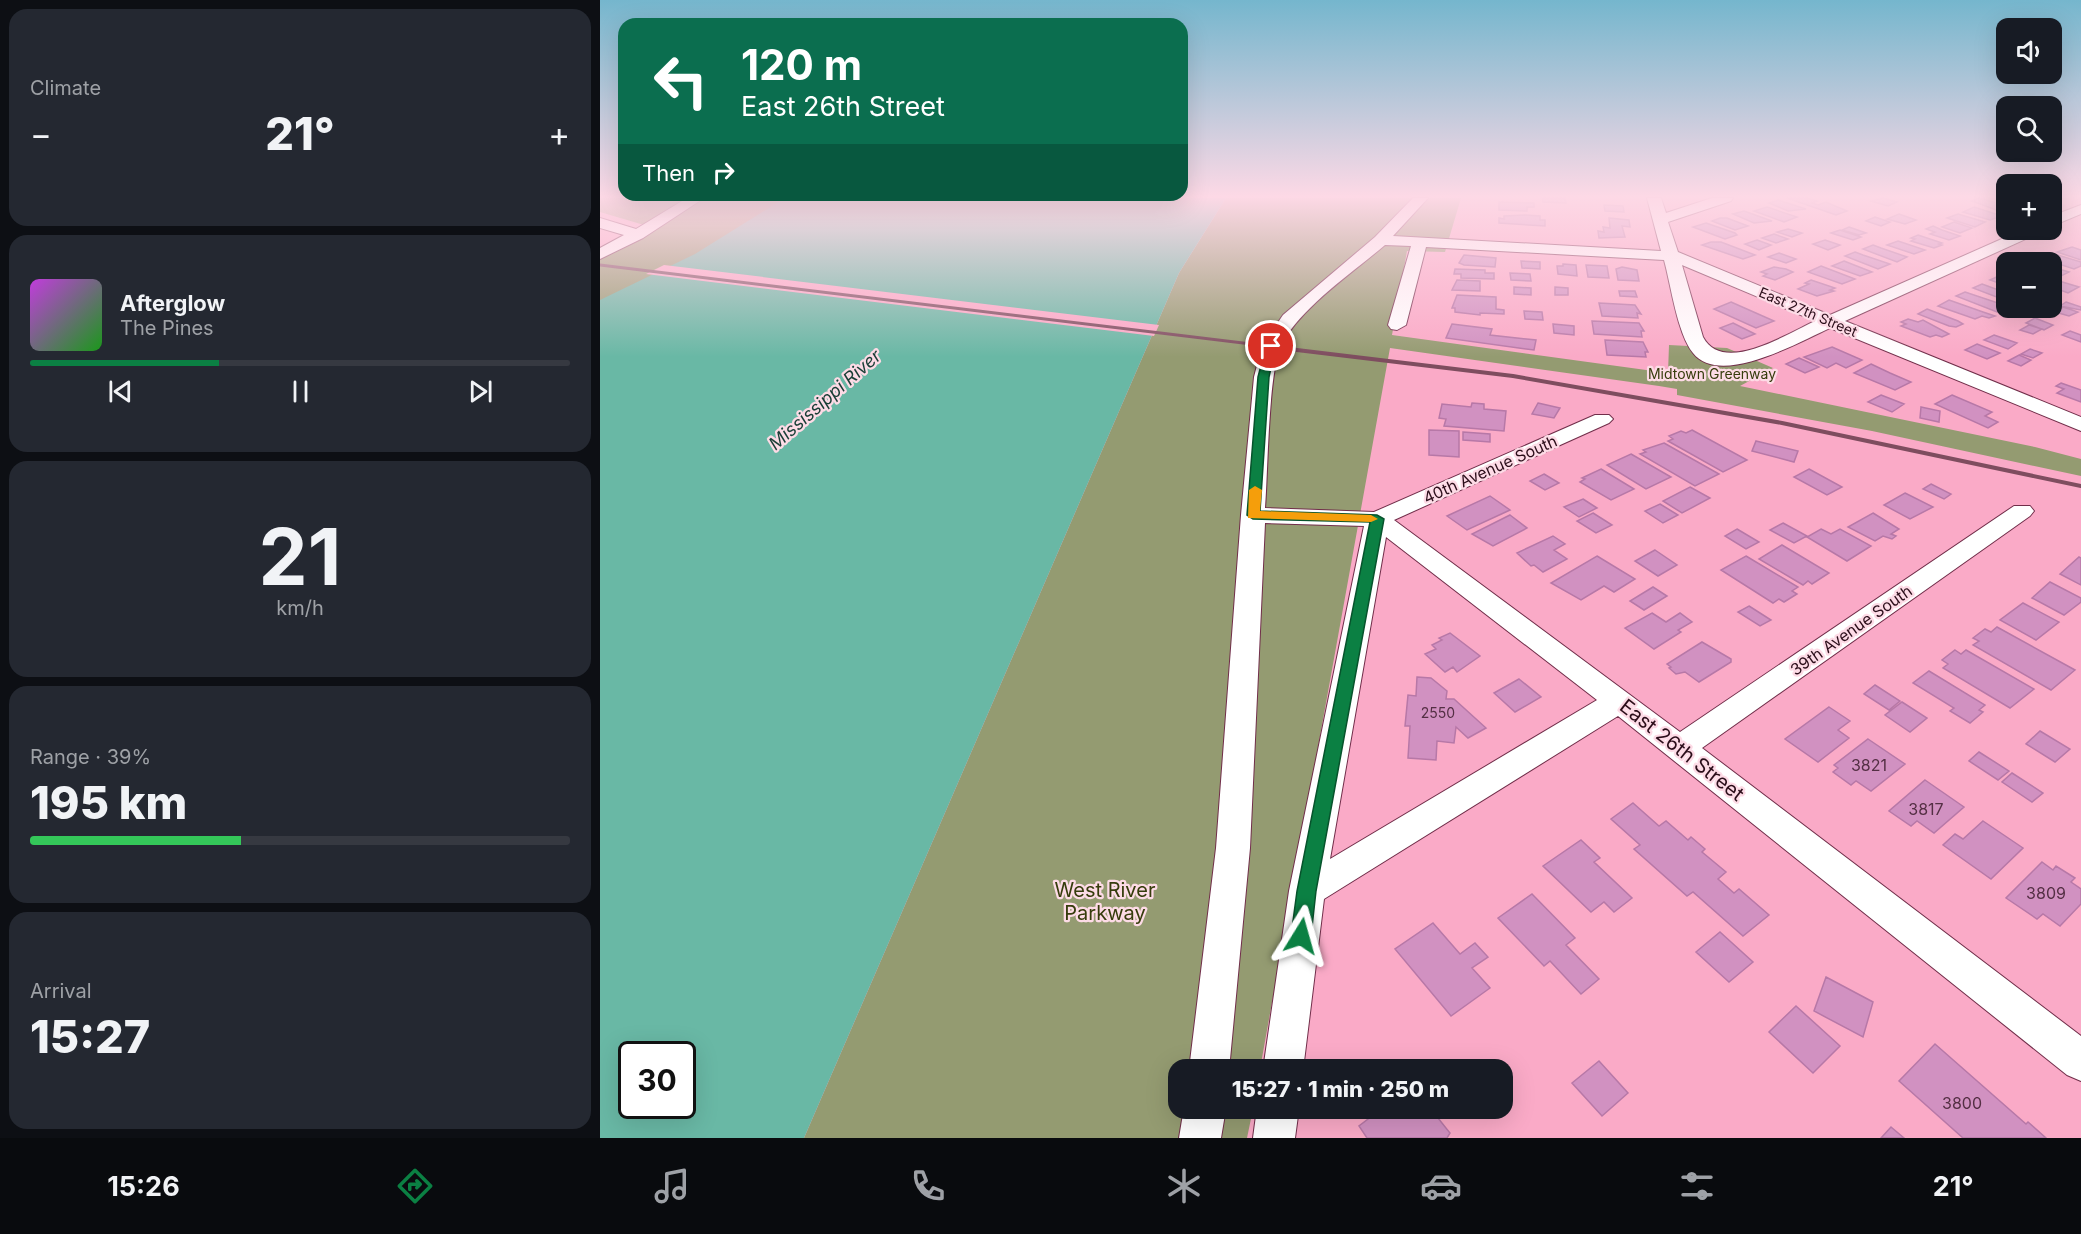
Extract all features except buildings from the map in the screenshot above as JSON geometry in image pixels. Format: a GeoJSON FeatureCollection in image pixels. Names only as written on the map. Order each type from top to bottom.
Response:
{"type":"FeatureCollection","features":[{"type":"Feature","properties":{"kind":"street"},"geometry":{"type":"LineString","coordinates":[[1210,1059],[1233,848],[1253,515],[1264,377],[1271,346],[1289,319],[1368,251]]}},
{"type":"Feature","properties":{"kind":"street"},"geometry":{"type":"LineString","coordinates":[[1397,325],[1417,251]]}},
{"type":"Feature","properties":{"kind":"street","name":"East 27th Street"},"geometry":{"type":"LineString","coordinates":[[1585,251],[1673,256],[2081,425]]}},
{"type":"Feature","properties":{"kind":"street"},"geometry":{"type":"LineString","coordinates":[[1671,251],[1694,337],[1701,351],[1724,360],[1739,360],[1986,251]]}},
{"type":"Feature","properties":{"kind":"street","name":"40th Avenue South"},"geometry":{"type":"LineString","coordinates":[[1377,519],[1602,419]]}},
{"type":"Feature","properties":{"kind":"street","name":"39th Avenue South"},"geometry":{"type":"LineString","coordinates":[[1679,748],[2022,511]]}},
{"type":"Feature","properties":{"kind":"street"},"geometry":{"type":"LineString","coordinates":[[1253,515],[1377,519],[1307,891],[1284,1059]]}},
{"type":"Feature","properties":{"kind":"street","name":"East 26th Street"},"geometry":{"type":"LineString","coordinates":[[1377,519],[1619,701],[2081,1061]]}},
{"type":"Feature","properties":{"kind":"street"},"geometry":{"type":"LineString","coordinates":[[1307,891],[1619,701]]}},
{"type":"Feature","properties":{"kind":"street"},"geometry":{"type":"LineString","coordinates":[[1200,1138],[1203,1119]]}},
{"type":"Feature","properties":{"kind":"street"},"geometry":{"type":"LineString","coordinates":[[1274,1138],[1277,1119]]}},
{"type":"Feature","properties":{"kind":"green space"},"geometry":{"type":"Polygon","coordinates":[[[600,251],[711,251],[600,306],[600,251]]]}},
{"type":"Feature","properties":{"kind":"green space","name":"West River Parkway"},"geometry":{"type":"Polygon","coordinates":[[[1193,251],[1407,251],[1392,335],[1668,373],[1669,345],[1727,348],[1773,368],[1740,386],[2035,447],[2081,459],[2081,476],[1872,431],[1677,395],[1677,389],[1390,348],[1262,1059],[1168,1059],[1168,1119],[1251,1119],[1247,1138],[804,1138],[1179,273],[1193,251]]]}},
{"type":"Feature","properties":{"kind":"water","name":"Mississippi River"},"geometry":{"type":"Polygon","coordinates":[[[700,251],[1193,251],[1179,273],[804,1138],[600,1138],[600,300],[700,251]]]}},
{"type":"Feature","properties":{"kind":"pier"},"geometry":{"type":"Polygon","coordinates":[[[664,265],[1159,325],[1154,336],[646,274],[664,265]]]}},
{"type":"Feature","properties":{"kind":"railway"},"geometry":{"type":"LineString","coordinates":[[600,265],[1284,348]]}},
{"type":"Feature","properties":{"kind":"railway"},"geometry":{"type":"LineString","coordinates":[[1272,347],[1513,376],[1782,423],[2081,486]]}},
{"type":"Feature","properties":{"kind":"slow traffic"},"geometry":{"type":"LineString","coordinates":[[1255,490],[1253,515],[1371,519]]}},
{"type":"Feature","properties":{"kind":"route"},"geometry":{"type":"LineString","coordinates":[[1271,346],[1264,377],[1253,515],[1377,519],[1307,891],[1301,936]]}},
{"type":"Feature","properties":{"kind":"park label","name":"Midtown Greenway"},"geometry":{"type":"Point","coordinates":[1712,374]}}]}
